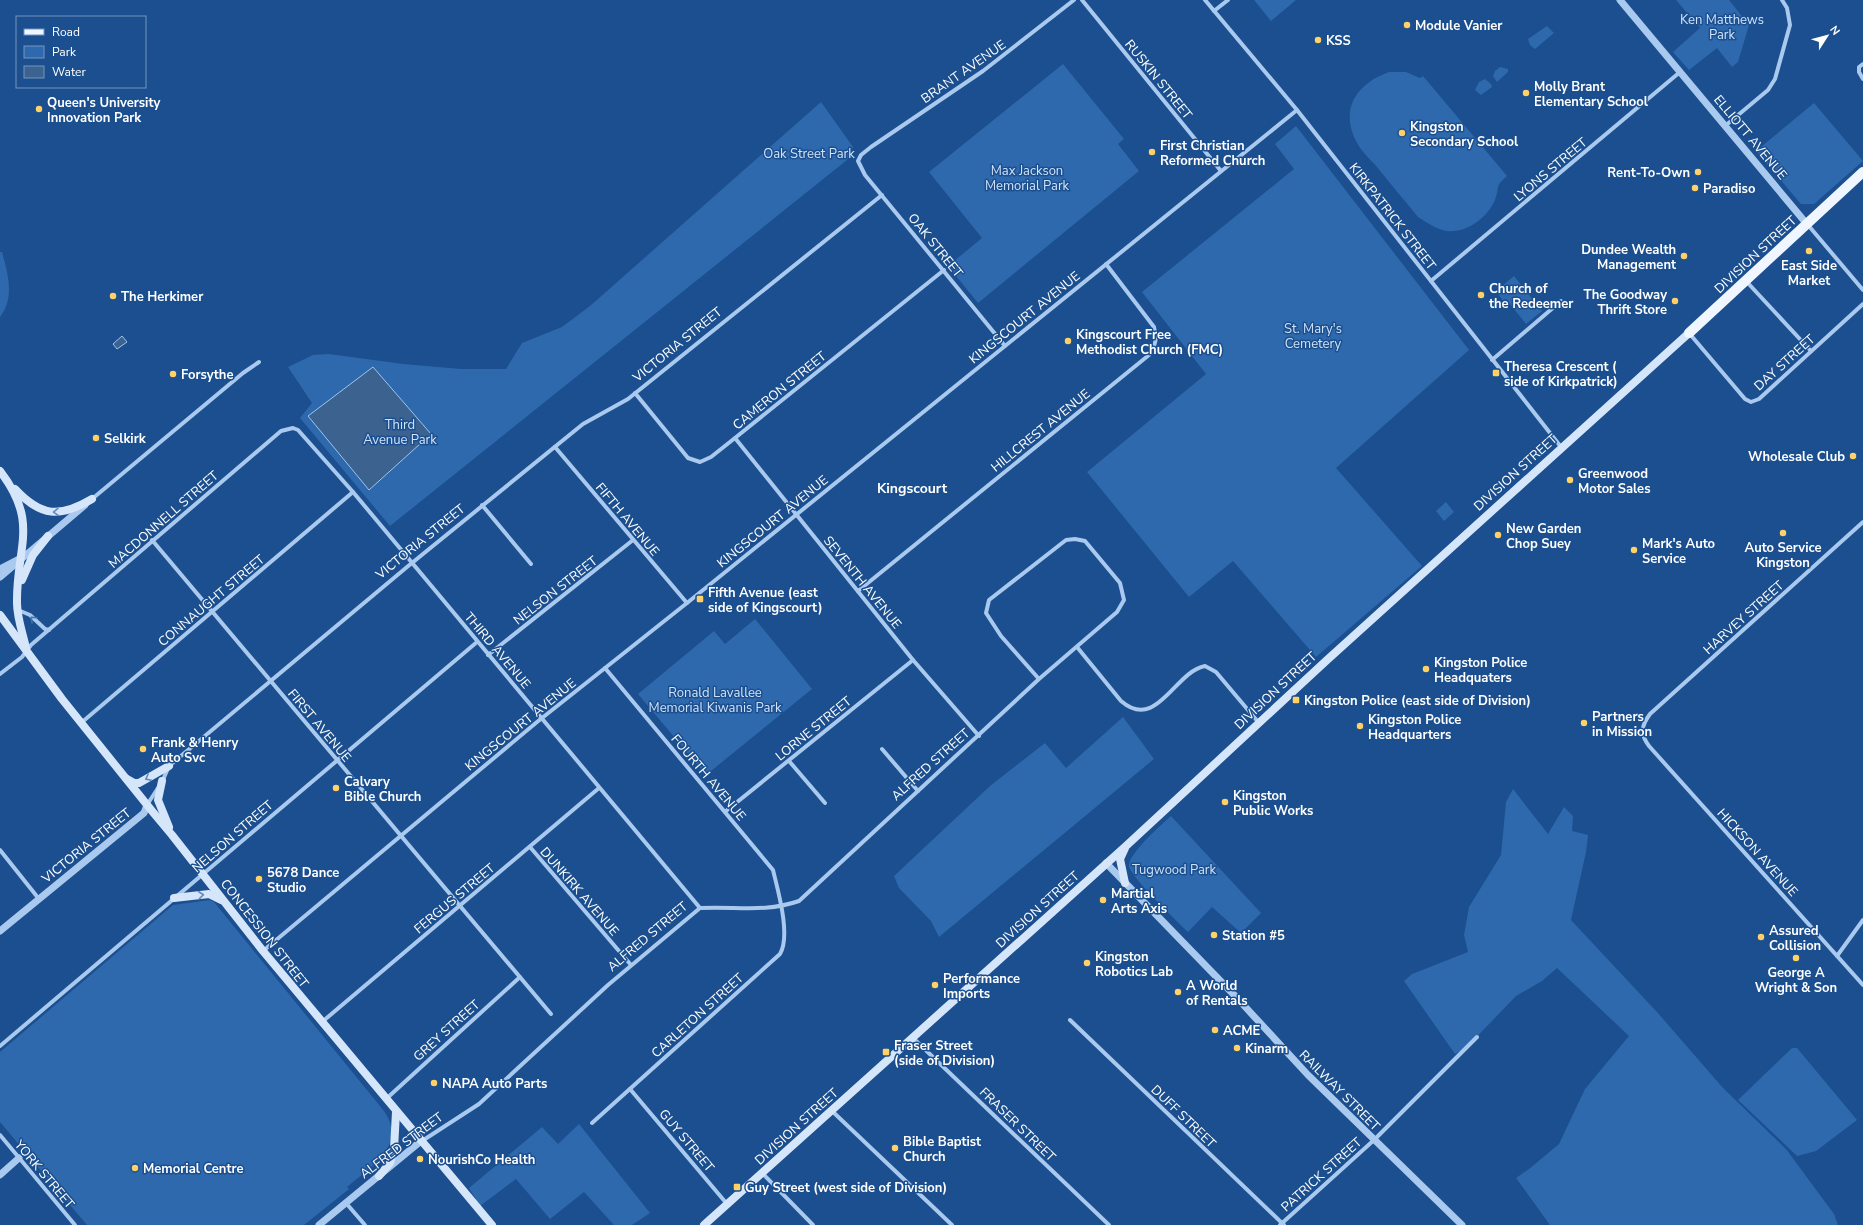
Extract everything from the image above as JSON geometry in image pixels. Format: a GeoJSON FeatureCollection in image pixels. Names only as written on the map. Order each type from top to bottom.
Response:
{"type":"FeatureCollection","features":[{"type":"Feature","properties":{"kind":"main road","name":"DIVISION STREET"},"geometry":{"type":"LineString","coordinates":[[704,1225],[1126,846],[1561,447],[1746,281],[1806,223],[1863,172]]}},
{"type":"Feature","properties":{"kind":"main road","name":"CONCESSION STREET"},"geometry":{"type":"LineString","coordinates":[[0,471],[8,481],[17,498],[22,513],[24,533],[17,592],[17,609],[26,651]]}},
{"type":"Feature","properties":{"kind":"main road"},"geometry":{"type":"LineString","coordinates":[[8,481],[31,504],[46,512],[66,511],[77,508],[92,499]]}},
{"type":"Feature","properties":{"kind":"main road"},"geometry":{"type":"LineString","coordinates":[[17,592],[33,555],[48,536]]}},
{"type":"Feature","properties":{"kind":"main road","name":"CONCESSION STREET"},"geometry":{"type":"LineString","coordinates":[[0,615],[81,723],[204,874],[263,951],[385,1099],[492,1225]]}},
{"type":"Feature","properties":{"kind":"main road"},"geometry":{"type":"LineString","coordinates":[[125,778],[134,783],[139,783],[169,766]]}},
{"type":"Feature","properties":{"kind":"main road"},"geometry":{"type":"LineString","coordinates":[[162,782],[157,797],[172,835]]}},
{"type":"Feature","properties":{"kind":"main road"},"geometry":{"type":"LineString","coordinates":[[1125,883],[1120,859],[1126,846]]}},
{"type":"Feature","properties":{"kind":"main road"},"geometry":{"type":"LineString","coordinates":[[174,898],[209,894],[225,902]]}},
{"type":"Feature","properties":{"kind":"main road"},"geometry":{"type":"LineString","coordinates":[[379,1176],[390,1163],[396,1142],[396,1112]]}},
{"type":"Feature","properties":{"kind":"street","name":"BRANT AVENUE"},"geometry":{"type":"LineString","coordinates":[[861,155],[983,72],[1074,0]]}},
{"type":"Feature","properties":{"kind":"street","name":"RUSKIN STREET"},"geometry":{"type":"LineString","coordinates":[[1082,0],[1221,171]]}},
{"type":"Feature","properties":{"kind":"street","name":"KIRKPATRICK STREET"},"geometry":{"type":"LineString","coordinates":[[1205,0],[1297,110],[1561,447]]}},
{"type":"Feature","properties":{"kind":"street"},"geometry":{"type":"LineString","coordinates":[[1214,11],[1228,0]]}},
{"type":"Feature","properties":{"kind":"street","name":"ELLIOTT AVENUE"},"geometry":{"type":"LineString","coordinates":[[1620,0],[1863,290]]}},
{"type":"Feature","properties":{"kind":"street"},"geometry":{"type":"LineString","coordinates":[[1726,126],[1768,90],[1775,79],[1790,25],[1787,8],[1782,0]]}},
{"type":"Feature","properties":{"kind":"street"},"geometry":{"type":"LineString","coordinates":[[1863,64],[1859,72],[1863,79]]}},
{"type":"Feature","properties":{"kind":"street","name":"LYONS STREET"},"geometry":{"type":"LineString","coordinates":[[1431,281],[1680,72]]}},
{"type":"Feature","properties":{"kind":"street","name":"KINGSCOURT AVENUE"},"geometry":{"type":"LineString","coordinates":[[263,951],[541,718],[687,603],[1297,110]]}},
{"type":"Feature","properties":{"kind":"street","name":"OAK STREET"},"geometry":{"type":"LineString","coordinates":[[861,155],[858,161],[861,169],[1005,346]]}},
{"type":"Feature","properties":{"kind":"street","name":"VICTORIA STREET"},"geometry":{"type":"LineString","coordinates":[[0,931],[144,812],[162,782],[169,766],[412,563],[583,424],[635,393],[882,195]]}},
{"type":"Feature","properties":{"kind":"street","name":"HILLCREST AVENUE"},"geometry":{"type":"LineString","coordinates":[[858,591],[1149,355],[1156,343],[1157,338],[1154,327],[1106,264]]}},
{"type":"Feature","properties":{"kind":"street","name":"CAMERON STREET"},"geometry":{"type":"LineString","coordinates":[[635,393],[688,458],[700,462],[711,457],[944,270]]}},
{"type":"Feature","properties":{"kind":"street"},"geometry":{"type":"LineString","coordinates":[[1746,281],[1811,351]]}},
{"type":"Feature","properties":{"kind":"street"},"geometry":{"type":"LineString","coordinates":[[1492,360],[1561,301]]}},
{"type":"Feature","properties":{"kind":"street","name":"DAY STREET"},"geometry":{"type":"LineString","coordinates":[[1689,333],[1744,399],[1751,402],[1758,399],[1863,304]]}},
{"type":"Feature","properties":{"kind":"street"},"geometry":{"type":"LineString","coordinates":[[0,578],[21,558],[259,362]]}},
{"type":"Feature","properties":{"kind":"street","name":"THIRD AVENUE"},"geometry":{"type":"LineString","coordinates":[[293,428],[303,434],[353,492],[700,908]]}},
{"type":"Feature","properties":{"kind":"street","name":"MACDONNELL STREET"},"geometry":{"type":"LineString","coordinates":[[0,674],[31,645],[152,540],[281,431],[293,428]]}},
{"type":"Feature","properties":{"kind":"street","name":"SEVENTH AVENUE"},"geometry":{"type":"LineString","coordinates":[[735,438],[913,660],[979,736]]}},
{"type":"Feature","properties":{"kind":"street","name":"FIFTH AVENUE"},"geometry":{"type":"LineString","coordinates":[[555,447],[687,603]]}},
{"type":"Feature","properties":{"kind":"street","name":"CONNAUGHT STREET"},"geometry":{"type":"LineString","coordinates":[[81,723],[353,492]]}},
{"type":"Feature","properties":{"kind":"street"},"geometry":{"type":"LineString","coordinates":[[482,505],[532,564]]}},
{"type":"Feature","properties":{"kind":"street","name":"HARVEY STREET"},"geometry":{"type":"LineString","coordinates":[[1641,730],[1644,722],[1650,714],[1863,522]]}},
{"type":"Feature","properties":{"kind":"street","name":"ALFRED STREET"},"geometry":{"type":"LineString","coordinates":[[319,1225],[421,1141],[479,1104],[534,1052],[631,965],[700,908],[759,909],[781,907],[799,901],[1039,679],[1117,612],[1124,600],[1120,583],[1085,541],[1075,539],[1066,540],[1056,546],[989,600],[986,613],[1000,636],[1039,679]]}},
{"type":"Feature","properties":{"kind":"street","name":"FIRST AVENUE"},"geometry":{"type":"LineString","coordinates":[[152,540],[551,1014]]}},
{"type":"Feature","properties":{"kind":"street","name":"NELSON STREET"},"geometry":{"type":"LineString","coordinates":[[488,655],[633,540]]}},
{"type":"Feature","properties":{"kind":"street"},"geometry":{"type":"LineString","coordinates":[[0,569],[21,558]]}},
{"type":"Feature","properties":{"kind":"street"},"geometry":{"type":"LineString","coordinates":[[17,609],[30,615],[44,629],[49,630]]}},
{"type":"Feature","properties":{"kind":"street","name":"NELSON STREET"},"geometry":{"type":"LineString","coordinates":[[0,1046],[477,642]]}},
{"type":"Feature","properties":{"kind":"street"},"geometry":{"type":"LineString","coordinates":[[1077,647],[1121,701],[1129,708],[1139,711],[1154,706],[1194,670],[1206,666],[1216,672],[1259,723]]}},
{"type":"Feature","properties":{"kind":"street","name":"LORNE STREET"},"geometry":{"type":"LineString","coordinates":[[726,811],[913,660]]}},
{"type":"Feature","properties":{"kind":"street","name":"FOURTH AVENUE"},"geometry":{"type":"LineString","coordinates":[[605,668],[726,811],[773,870],[781,907]]}},
{"type":"Feature","properties":{"kind":"street","name":"HICKSON AVENUE"},"geometry":{"type":"LineString","coordinates":[[1641,730],[1644,739],[1649,746],[1863,985]]}},
{"type":"Feature","properties":{"kind":"street"},"geometry":{"type":"LineString","coordinates":[[882,748],[918,791]]}},
{"type":"Feature","properties":{"kind":"street"},"geometry":{"type":"LineString","coordinates":[[789,761],[825,803]]}},
{"type":"Feature","properties":{"kind":"street","name":"FERGUS STREET"},"geometry":{"type":"LineString","coordinates":[[322,1023],[599,788]]}},
{"type":"Feature","properties":{"kind":"street","name":"DUNKIRK AVENUE"},"geometry":{"type":"LineString","coordinates":[[530,848],[631,965]]}},
{"type":"Feature","properties":{"kind":"street"},"geometry":{"type":"LineString","coordinates":[[0,850],[39,899]]}},
{"type":"Feature","properties":{"kind":"street","name":"RAILWAY STREET"},"geometry":{"type":"LineString","coordinates":[[1106,863],[1238,999],[1308,1075],[1462,1225]]}},
{"type":"Feature","properties":{"kind":"street","name":"CARLETON STREET"},"geometry":{"type":"LineString","coordinates":[[592,1123],[780,954],[783,948],[784,938],[781,907]]}},
{"type":"Feature","properties":{"kind":"street"},"geometry":{"type":"LineString","coordinates":[[1837,956],[1863,920]]}},
{"type":"Feature","properties":{"kind":"street","name":"GREY STREET"},"geometry":{"type":"LineString","coordinates":[[385,1099],[520,977]]}},
{"type":"Feature","properties":{"kind":"street","name":"DUFF STREET"},"geometry":{"type":"LineString","coordinates":[[1070,1020],[1282,1224]]}},
{"type":"Feature","properties":{"kind":"street","name":"PATRICK STREET"},"geometry":{"type":"LineString","coordinates":[[1282,1224],[1374,1140],[1477,1037]]}},
{"type":"Feature","properties":{"kind":"street","name":"FRASER STREET"},"geometry":{"type":"LineString","coordinates":[[914,1038],[1109,1225]]}},
{"type":"Feature","properties":{"kind":"street","name":"GUY STREET"},"geometry":{"type":"LineString","coordinates":[[630,1089],[727,1204]]}},
{"type":"Feature","properties":{"kind":"street"},"geometry":{"type":"LineString","coordinates":[[832,1111],[952,1225]]}},
{"type":"Feature","properties":{"kind":"street","name":"YORK STREET"},"geometry":{"type":"LineString","coordinates":[[0,1135],[75,1225]]}},
{"type":"Feature","properties":{"kind":"street"},"geometry":{"type":"LineString","coordinates":[[0,1174],[19,1158]]}},
{"type":"Feature","properties":{"kind":"street"},"geometry":{"type":"LineString","coordinates":[[762,1173],[813,1225]]}},
{"type":"Feature","properties":{"kind":"street"},"geometry":{"type":"LineString","coordinates":[[346,1203],[365,1225]]}},
{"type":"Feature","properties":{"kind":"green space"},"geometry":{"type":"Polygon","coordinates":[[[1254,0],[1296,0],[1271,21],[1254,0]]]}},
{"type":"Feature","properties":{"kind":"green space","name":"Ken Matthews Park"},"geometry":{"type":"Polygon","coordinates":[[[1676,0],[1729,0],[1749,25],[1738,62],[1732,67],[1717,48],[1689,70],[1673,52],[1700,28],[1676,0]]]}},
{"type":"Feature","properties":{"kind":"green space"},"geometry":{"type":"Polygon","coordinates":[[[1547,26],[1554,33],[1535,49],[1530,45],[1528,39],[1547,26]]]}},
{"type":"Feature","properties":{"kind":"green space","name":"Max Jackson Memorial Park"},"geometry":{"type":"Polygon","coordinates":[[[1063,64],[1124,139],[1118,144],[1139,171],[978,303],[948,266],[982,238],[929,172],[1063,64]]]}},
{"type":"Feature","properties":{"kind":"green space"},"geometry":{"type":"Polygon","coordinates":[[[1500,67],[1508,69],[1508,72],[1497,82],[1493,76],[1495,71],[1500,67]]]}},
{"type":"Feature","properties":{"kind":"green space"},"geometry":{"type":"Polygon","coordinates":[[[1389,72],[1406,72],[1420,78],[1423,76],[1507,176],[1499,185],[1495,200],[1486,214],[1466,228],[1458,231],[1442,230],[1418,217],[1357,143],[1352,131],[1350,119],[1354,99],[1368,83],[1389,72]]]}},
{"type":"Feature","properties":{"kind":"green space"},"geometry":{"type":"Polygon","coordinates":[[[1485,79],[1491,84],[1492,87],[1481,95],[1475,90],[1479,82],[1485,79]]]}},
{"type":"Feature","properties":{"kind":"green space"},"geometry":{"type":"Polygon","coordinates":[[[821,102],[853,147],[847,160],[390,526],[300,418],[312,403],[288,367],[313,355],[329,354],[403,364],[461,369],[506,369],[522,343],[562,327],[590,306],[821,102]]]}},
{"type":"Feature","properties":{"kind":"green space"},"geometry":{"type":"Polygon","coordinates":[[[1814,103],[1863,161],[1814,204],[1801,204],[1756,151],[1814,103]]]}},
{"type":"Feature","properties":{"kind":"green space","name":"St. Mary's Cemetery"},"geometry":{"type":"Polygon","coordinates":[[[1296,126],[1469,350],[1336,468],[1422,566],[1316,657],[1233,561],[1189,597],[1087,472],[1206,374],[1142,292],[1294,169],[1275,144],[1296,126]]]}},
{"type":"Feature","properties":{"kind":"green space"},"geometry":{"type":"Polygon","coordinates":[[[0,252],[2,252],[8,277],[9,294],[5,310],[0,317],[0,252]]]}},
{"type":"Feature","properties":{"kind":"green space"},"geometry":{"type":"Polygon","coordinates":[[[1514,276],[1542,311],[1526,324],[1506,299],[1503,301],[1496,291],[1514,276]]]}},
{"type":"Feature","properties":{"kind":"green space"},"geometry":{"type":"Polygon","coordinates":[[[1446,502],[1454,512],[1444,521],[1436,511],[1446,502]]]}},
{"type":"Feature","properties":{"kind":"green space","name":"Ronald Lavallee Memorial Kiwanis Park"},"geometry":{"type":"Polygon","coordinates":[[[755,619],[812,689],[706,775],[638,694],[714,631],[725,644],[755,619]]]}},
{"type":"Feature","properties":{"kind":"green space"},"geometry":{"type":"Polygon","coordinates":[[[1123,717],[1154,759],[939,937],[931,921],[899,888],[894,876],[990,786],[1045,743],[1066,768],[1123,717]]]}},
{"type":"Feature","properties":{"kind":"green space"},"geometry":{"type":"Polygon","coordinates":[[[1513,789],[1548,834],[1564,807],[1573,816],[1572,831],[1588,835],[1586,852],[1571,920],[1657,1012],[1723,1088],[1786,1149],[1834,1214],[1838,1225],[1550,1225],[1516,1178],[1559,1144],[1585,1089],[1629,1036],[1557,968],[1542,981],[1516,996],[1466,1048],[1455,1054],[1404,981],[1412,974],[1468,952],[1464,935],[1469,907],[1501,855],[1506,802],[1513,789]]]}},
{"type":"Feature","properties":{"kind":"green space","name":"Tugwood Park"},"geometry":{"type":"Polygon","coordinates":[[[1171,816],[1261,913],[1241,933],[1212,907],[1188,932],[1145,888],[1131,870],[1129,865],[1140,846],[1171,816]]]}},
{"type":"Feature","properties":{"kind":"green space","name":"Memorial Centre"},"geometry":{"type":"Polygon","coordinates":[[[210,900],[214,902],[384,1111],[390,1123],[392,1135],[389,1145],[383,1155],[366,1172],[347,1187],[349,1189],[304,1225],[87,1225],[0,1122],[0,1052],[173,905],[210,900]]]}},
{"type":"Feature","properties":{"kind":"green space"},"geometry":{"type":"Polygon","coordinates":[[[1792,1048],[1797,1048],[1857,1120],[1816,1151],[1797,1156],[1738,1100],[1792,1048]]]}},
{"type":"Feature","properties":{"kind":"green space"},"geometry":{"type":"Polygon","coordinates":[[[579,1124],[650,1213],[632,1225],[614,1225],[584,1192],[550,1219],[516,1179],[480,1206],[469,1188],[542,1127],[558,1144],[579,1124]]]}},
{"type":"Feature","properties":{"kind":"water"},"geometry":{"type":"Polygon","coordinates":[[[122,336],[127,342],[117,349],[113,344],[122,336]]]}},
{"type":"Feature","properties":{"kind":"water"},"geometry":{"type":"Polygon","coordinates":[[[373,367],[431,434],[369,490],[308,416],[373,367]]]}},
{"type":"Feature","properties":{"kind":"place","name":"Module Vanier"},"geometry":{"type":"Point","coordinates":[1407,25]}},
{"type":"Feature","properties":{"kind":"place","name":"KSS"},"geometry":{"type":"Point","coordinates":[1318,40]}},
{"type":"Feature","properties":{"kind":"place","name":"Molly Brant Elementary School"},"geometry":{"type":"Point","coordinates":[1526,93]}},
{"type":"Feature","properties":{"kind":"place","name":"Queen's University Innovation Park"},"geometry":{"type":"Point","coordinates":[39,109]}},
{"type":"Feature","properties":{"kind":"place","name":"Kingston Secondary School"},"geometry":{"type":"Point","coordinates":[1402,133]}},
{"type":"Feature","properties":{"kind":"place","name":"First Christian Reformed Church"},"geometry":{"type":"Point","coordinates":[1152,152]}},
{"type":"Feature","properties":{"kind":"place","name":"Rent-To-Own"},"geometry":{"type":"Point","coordinates":[1698,172]}},
{"type":"Feature","properties":{"kind":"place","name":"Paradiso"},"geometry":{"type":"Point","coordinates":[1695,188]}},
{"type":"Feature","properties":{"kind":"place","name":"East Side Market"},"geometry":{"type":"Point","coordinates":[1809,251]}},
{"type":"Feature","properties":{"kind":"place","name":"Dundee Wealth Management"},"geometry":{"type":"Point","coordinates":[1684,256]}},
{"type":"Feature","properties":{"kind":"place","name":"Church of the Redeemer"},"geometry":{"type":"Point","coordinates":[1481,295]}},
{"type":"Feature","properties":{"kind":"place","name":"The Herkimer"},"geometry":{"type":"Point","coordinates":[113,296]}},
{"type":"Feature","properties":{"kind":"place","name":"The Goodway Thrift Store"},"geometry":{"type":"Point","coordinates":[1675,301]}},
{"type":"Feature","properties":{"kind":"place","name":"Kingscourt Free Methodist Church (FMC)"},"geometry":{"type":"Point","coordinates":[1068,341]}},
{"type":"Feature","properties":{"kind":"place","name":"Theresa Crescent ( side of Kirkpatrick)"},"geometry":{"type":"Point","coordinates":[1496,373]}},
{"type":"Feature","properties":{"kind":"place","name":"Forsythe"},"geometry":{"type":"Point","coordinates":[173,374]}},
{"type":"Feature","properties":{"kind":"place","name":"Selkirk"},"geometry":{"type":"Point","coordinates":[96,438]}},
{"type":"Feature","properties":{"kind":"place","name":"Wholesale Club"},"geometry":{"type":"Point","coordinates":[1853,456]}},
{"type":"Feature","properties":{"kind":"place","name":"Greenwood Motor Sales"},"geometry":{"type":"Point","coordinates":[1570,480]}},
{"type":"Feature","properties":{"kind":"place","name":"Auto Service Kingston"},"geometry":{"type":"Point","coordinates":[1783,533]}},
{"type":"Feature","properties":{"kind":"place","name":"New Garden Chop Suey"},"geometry":{"type":"Point","coordinates":[1498,535]}},
{"type":"Feature","properties":{"kind":"place","name":"Mark's Auto Service"},"geometry":{"type":"Point","coordinates":[1634,550]}},
{"type":"Feature","properties":{"kind":"place","name":"Fifth Avenue (east side of Kingscourt)"},"geometry":{"type":"Point","coordinates":[700,599]}},
{"type":"Feature","properties":{"kind":"place","name":"Kingston Police Headquaters"},"geometry":{"type":"Point","coordinates":[1426,669]}},
{"type":"Feature","properties":{"kind":"place","name":"Kingston Police (east side of Division)"},"geometry":{"type":"Point","coordinates":[1296,700]}},
{"type":"Feature","properties":{"kind":"place","name":"Partners in Mission"},"geometry":{"type":"Point","coordinates":[1584,723]}},
{"type":"Feature","properties":{"kind":"place","name":"Kingston Police Headquarters"},"geometry":{"type":"Point","coordinates":[1360,726]}},
{"type":"Feature","properties":{"kind":"place","name":"Frank & Henry Auto Svc"},"geometry":{"type":"Point","coordinates":[143,749]}},
{"type":"Feature","properties":{"kind":"place","name":"Calvary Bible Church"},"geometry":{"type":"Point","coordinates":[336,788]}},
{"type":"Feature","properties":{"kind":"place","name":"Kingston Public Works"},"geometry":{"type":"Point","coordinates":[1225,802]}},
{"type":"Feature","properties":{"kind":"place","name":"5678 Dance Studio"},"geometry":{"type":"Point","coordinates":[259,879]}},
{"type":"Feature","properties":{"kind":"place","name":"Martial Arts Axis"},"geometry":{"type":"Point","coordinates":[1103,900]}},
{"type":"Feature","properties":{"kind":"place","name":"Station #5"},"geometry":{"type":"Point","coordinates":[1214,935]}},
{"type":"Feature","properties":{"kind":"place","name":"Assured Collision"},"geometry":{"type":"Point","coordinates":[1761,937]}},
{"type":"Feature","properties":{"kind":"place","name":"George A Wright & Son"},"geometry":{"type":"Point","coordinates":[1796,958]}},
{"type":"Feature","properties":{"kind":"place","name":"Kingston Robotics Lab"},"geometry":{"type":"Point","coordinates":[1087,963]}},
{"type":"Feature","properties":{"kind":"place","name":"Performance Imports"},"geometry":{"type":"Point","coordinates":[935,985]}},
{"type":"Feature","properties":{"kind":"place","name":"A World of Rentals"},"geometry":{"type":"Point","coordinates":[1178,992]}},
{"type":"Feature","properties":{"kind":"place","name":"ACME"},"geometry":{"type":"Point","coordinates":[1215,1030]}},
{"type":"Feature","properties":{"kind":"place","name":"Kinarm"},"geometry":{"type":"Point","coordinates":[1237,1048]}},
{"type":"Feature","properties":{"kind":"place","name":"Fraser Street (side of Division)"},"geometry":{"type":"Point","coordinates":[886,1052]}},
{"type":"Feature","properties":{"kind":"place","name":"NAPA Auto Parts"},"geometry":{"type":"Point","coordinates":[434,1083]}},
{"type":"Feature","properties":{"kind":"place","name":"Bible Baptist Church"},"geometry":{"type":"Point","coordinates":[895,1148]}},
{"type":"Feature","properties":{"kind":"place","name":"NourishCo Health"},"geometry":{"type":"Point","coordinates":[420,1159]}},
{"type":"Feature","properties":{"kind":"place","name":"Memorial Centre"},"geometry":{"type":"Point","coordinates":[135,1168]}},
{"type":"Feature","properties":{"kind":"place","name":"Guy Street (west side of Division)"},"geometry":{"type":"Point","coordinates":[737,1187]}},
{"type":"Feature","properties":{"kind":"district","name":"Kingscourt"},"geometry":{"type":"Point","coordinates":[912,488]}},
{"type":"Feature","properties":{"kind":"park label","name":"Oak Street Park"},"geometry":{"type":"Point","coordinates":[809,153]}},
{"type":"Feature","properties":{"kind":"park label","name":"Third Avenue Park"},"geometry":{"type":"Point","coordinates":[400,432]}}]}
